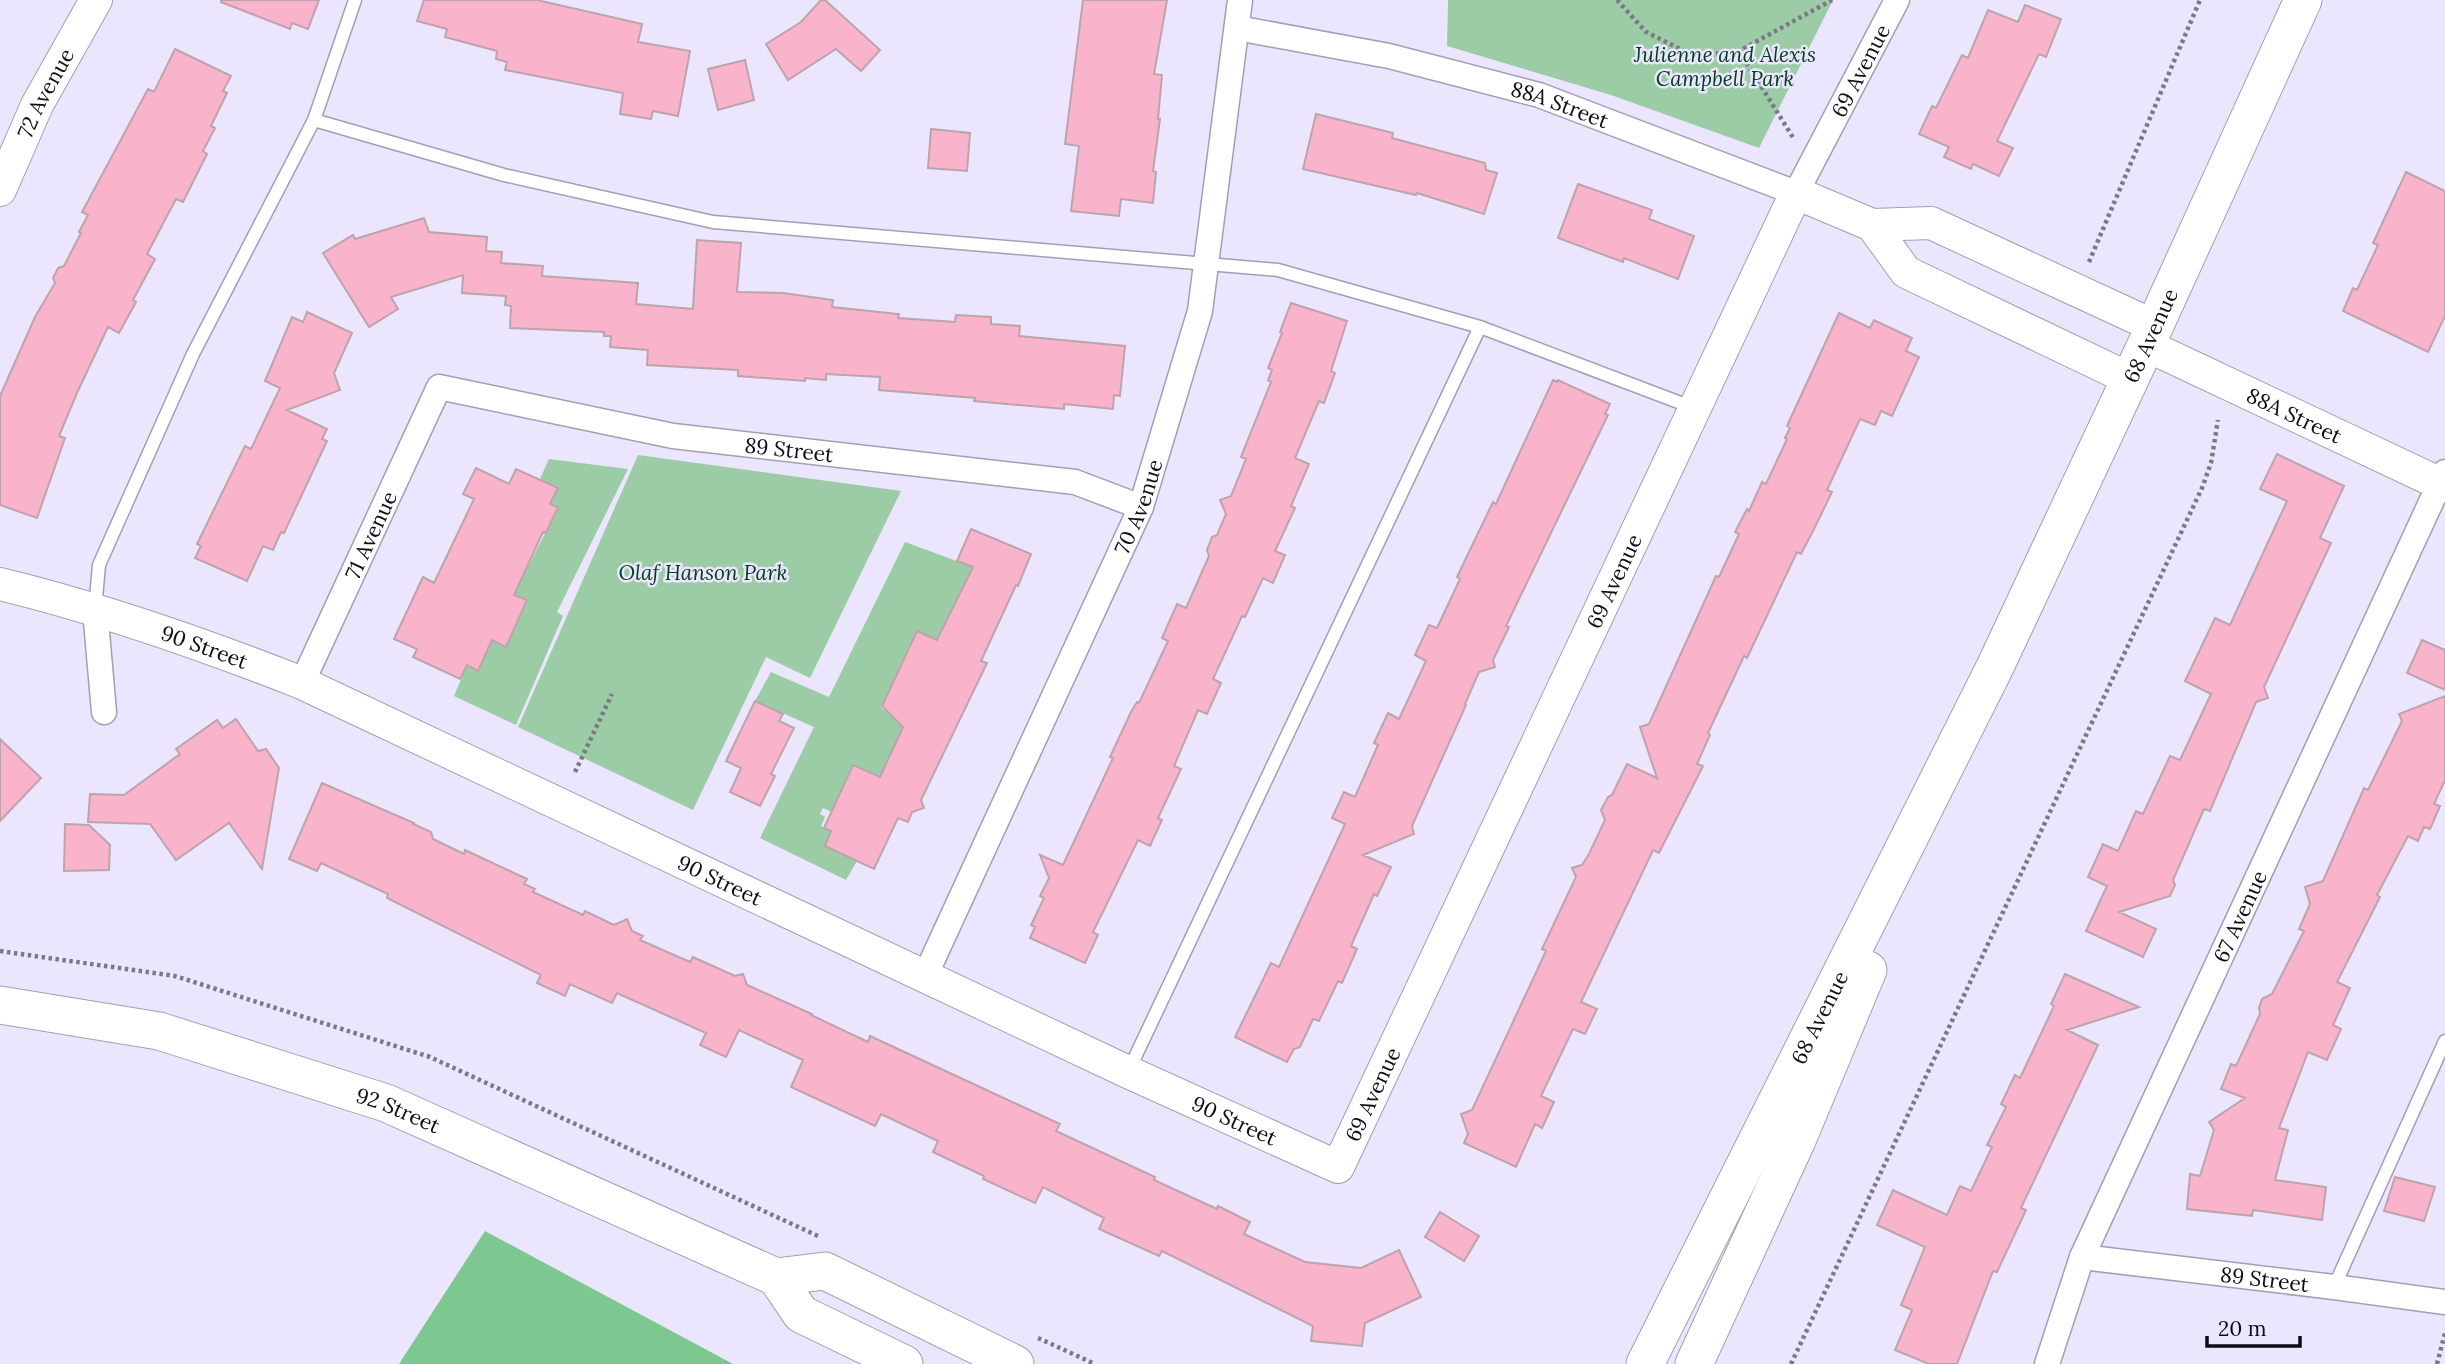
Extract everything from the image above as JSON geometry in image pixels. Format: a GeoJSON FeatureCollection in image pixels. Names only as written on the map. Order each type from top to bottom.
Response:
{"type":"FeatureCollection","features":[{"type":"Feature","properties":{"kind":"main road","name":"68 Avenue"},"geometry":{"type":"LineString","coordinates":[[1645,1364],[1994,669],[2303,0]]}},
{"type":"Feature","properties":{"kind":"main road","name":"68 Avenue"},"geometry":{"type":"LineString","coordinates":[[1694,1364],[1797,1140],[1994,669]]}},
{"type":"Feature","properties":{"kind":"main road","name":"92 Street"},"geometry":{"type":"LineString","coordinates":[[0,1005],[159,1031],[386,1102],[776,1277]]}},
{"type":"Feature","properties":{"kind":"main road"},"geometry":{"type":"LineString","coordinates":[[904,1364],[801,1314],[776,1277],[825,1271],[1024,1350]]}},
{"type":"Feature","properties":{"kind":"street","name":"72 Avenue"},"geometry":{"type":"LineString","coordinates":[[3,177],[37,105],[96,0]]}},
{"type":"Feature","properties":{"kind":"street","name":"70 Avenue"},"geometry":{"type":"LineString","coordinates":[[925,976],[1141,508],[1200,311],[1240,0]]}},
{"type":"Feature","properties":{"kind":"street","name":"69 Avenue"},"geometry":{"type":"LineString","coordinates":[[1338,1167],[1796,193],[1897,0]]}},
{"type":"Feature","properties":{"kind":"street","name":"88A Street"},"geometry":{"type":"LineString","coordinates":[[1237,28],[1389,56],[1539,95],[1796,193],[1872,225],[1931,223],[2443,481]]}},
{"type":"Feature","properties":{"kind":"street"},"geometry":{"type":"LineString","coordinates":[[1872,225],[1906,272],[2130,379]]}},
{"type":"Feature","properties":{"kind":"street","name":"89 Street"},"geometry":{"type":"LineString","coordinates":[[439,387],[673,436],[1075,482],[1141,508]]}},
{"type":"Feature","properties":{"kind":"street","name":"71 Avenue"},"geometry":{"type":"LineString","coordinates":[[302,683],[439,387]]}},
{"type":"Feature","properties":{"kind":"street","name":"67 Avenue"},"geometry":{"type":"LineString","coordinates":[[2046,1364],[2082,1257],[2443,481]]}},
{"type":"Feature","properties":{"kind":"street","name":"90 Street"},"geometry":{"type":"LineString","coordinates":[[0,584],[206,645],[302,683],[1128,1072],[1338,1167]]}},
{"type":"Feature","properties":{"kind":"street"},"geometry":{"type":"LineString","coordinates":[[95,610],[104,712]]}},
{"type":"Feature","properties":{"kind":"street","name":"89 Street"},"geometry":{"type":"LineString","coordinates":[[2082,1257],[2445,1302]]}},
{"type":"Feature","properties":{"kind":"lane"},"geometry":{"type":"LineString","coordinates":[[95,610],[99,565],[187,366],[314,120],[355,0]]}},
{"type":"Feature","properties":{"kind":"lane"},"geometry":{"type":"LineString","coordinates":[[314,120],[504,175],[713,222],[1278,271],[1480,327],[1695,408]]}},
{"type":"Feature","properties":{"kind":"lane"},"geometry":{"type":"LineString","coordinates":[[1128,1072],[1480,327]]}},
{"type":"Feature","properties":{"kind":"lane"},"geometry":{"type":"LineString","coordinates":[[2334,1287],[2445,1041]]}},
{"type":"Feature","properties":{"kind":"path"},"geometry":{"type":"LineString","coordinates":[[1617,0],[1646,32],[1694,57],[1739,51],[1832,0]]}},
{"type":"Feature","properties":{"kind":"path"},"geometry":{"type":"LineString","coordinates":[[2087,266],[2200,0]]}},
{"type":"Feature","properties":{"kind":"path"},"geometry":{"type":"LineString","coordinates":[[1739,51],[1796,142]]}},
{"type":"Feature","properties":{"kind":"path"},"geometry":{"type":"LineString","coordinates":[[1791,1364],[2202,488],[2211,463],[2218,420]]}},
{"type":"Feature","properties":{"kind":"path"},"geometry":{"type":"LineString","coordinates":[[575,772],[612,694]]}},
{"type":"Feature","properties":{"kind":"path"},"geometry":{"type":"LineString","coordinates":[[0,951],[175,976],[430,1057],[819,1237]]}},
{"type":"Feature","properties":{"kind":"path"},"geometry":{"type":"LineString","coordinates":[[2437,1364],[2445,1333]]}},
{"type":"Feature","properties":{"kind":"path"},"geometry":{"type":"LineString","coordinates":[[1024,1350],[1095,1364]]}},
{"type":"Feature","properties":{"kind":"green space","name":"Julienne and Alexis Campbell Park"},"geometry":{"type":"Polygon","coordinates":[[[1448,0],[1833,0],[1759,148],[1611,95],[1447,46],[1448,0]]]}},
{"type":"Feature","properties":{"kind":"green space","name":"Olaf Hanson Park"},"geometry":{"type":"Polygon","coordinates":[[[638,455],[901,491],[810,678],[766,657],[693,810],[518,727],[638,455]]]}},
{"type":"Feature","properties":{"kind":"green space"},"geometry":{"type":"Polygon","coordinates":[[[549,459],[628,469],[557,612],[563,616],[516,725],[454,696],[467,665],[479,670],[484,656],[482,636],[506,646],[527,601],[515,595],[517,588],[558,508],[550,504],[558,488],[540,479],[549,459]]]}},
{"type":"Feature","properties":{"kind":"green space"},"geometry":{"type":"Polygon","coordinates":[[[905,542],[973,567],[952,610],[980,624],[933,644],[935,639],[917,631],[881,708],[899,717],[909,715],[885,766],[897,785],[853,765],[841,791],[874,831],[823,808],[820,814],[825,817],[821,826],[831,831],[825,846],[857,861],[846,880],[760,838],[814,727],[755,701],[771,672],[829,697],[905,542]]]}},
{"type":"Feature","properties":{"kind":"green space"},"geometry":{"type":"Polygon","coordinates":[[[485,1231],[733,1364],[399,1364],[485,1231]]]}},
{"type":"Feature","properties":{"kind":"building"},"geometry":{"type":"Polygon","coordinates":[[[221,0],[319,0],[308,29],[292,23],[290,29],[221,0]]]}},
{"type":"Feature","properties":{"kind":"building"},"geometry":{"type":"Polygon","coordinates":[[[424,0],[537,0],[642,24],[638,42],[690,51],[678,116],[653,111],[651,119],[620,114],[623,93],[505,70],[507,62],[496,59],[497,51],[445,37],[447,29],[417,21],[424,0]]]}},
{"type":"Feature","properties":{"kind":"building"},"geometry":{"type":"Polygon","coordinates":[[[821,0],[825,0],[880,50],[861,71],[836,49],[788,80],[766,44],[801,22],[821,0]]]}},
{"type":"Feature","properties":{"kind":"building"},"geometry":{"type":"Polygon","coordinates":[[[1083,0],[1167,0],[1154,74],[1162,75],[1160,119],[1153,171],[1156,172],[1153,203],[1121,199],[1119,216],[1071,211],[1079,146],[1065,144],[1083,0]]]}},
{"type":"Feature","properties":{"kind":"building"},"geometry":{"type":"Polygon","coordinates":[[[2025,5],[2061,19],[2046,57],[2039,54],[1997,141],[2013,148],[1999,176],[1973,164],[1971,169],[1944,157],[1949,147],[1919,134],[1932,106],[1936,108],[1962,55],[1968,58],[1988,10],[2018,22],[2025,5]]]}},
{"type":"Feature","properties":{"kind":"building"},"geometry":{"type":"Polygon","coordinates":[[[175,49],[231,76],[223,91],[227,93],[211,126],[215,128],[203,151],[207,154],[183,202],[176,199],[147,254],[155,259],[133,300],[136,302],[119,333],[108,327],[77,393],[59,436],[65,438],[37,518],[0,505],[0,396],[35,317],[55,283],[53,278],[58,268],[64,266],[81,233],[79,232],[88,215],[82,212],[148,89],[154,92],[175,49]]]}},
{"type":"Feature","properties":{"kind":"building"},"geometry":{"type":"Polygon","coordinates":[[[745,60],[754,100],[718,110],[708,69],[745,60]]]}},
{"type":"Feature","properties":{"kind":"building"},"geometry":{"type":"Polygon","coordinates":[[[1316,114],[1393,133],[1392,138],[1485,163],[1486,170],[1497,173],[1484,214],[1417,193],[1416,195],[1303,169],[1316,114]]]}},
{"type":"Feature","properties":{"kind":"building"},"geometry":{"type":"Polygon","coordinates":[[[931,129],[970,133],[967,171],[928,168],[931,129]]]}},
{"type":"Feature","properties":{"kind":"building"},"geometry":{"type":"Polygon","coordinates":[[[2406,172],[2445,191],[2445,316],[2428,352],[2343,311],[2353,288],[2357,290],[2378,245],[2373,243],[2406,172]]]}},
{"type":"Feature","properties":{"kind":"building"},"geometry":{"type":"Polygon","coordinates":[[[1578,184],[1652,210],[1649,219],[1694,236],[1678,279],[1624,258],[1623,262],[1558,238],[1578,184]]]}},
{"type":"Feature","properties":{"kind":"building"},"geometry":{"type":"Polygon","coordinates":[[[424,218],[429,232],[487,237],[486,251],[502,252],[501,263],[543,266],[542,276],[638,283],[636,304],[693,309],[697,240],[741,243],[737,292],[783,293],[833,300],[832,307],[899,314],[898,318],[955,322],[956,315],[991,317],[991,324],[1020,326],[1019,336],[1125,346],[1120,396],[1114,395],[1113,409],[1064,404],[1064,409],[879,390],[880,377],[826,374],[826,380],[805,378],[805,381],[738,376],[738,370],[647,365],[648,350],[610,347],[611,336],[604,336],[604,332],[510,328],[511,306],[505,305],[506,296],[462,293],[463,275],[391,297],[398,309],[369,327],[323,253],[353,235],[355,239],[424,218]]]}},
{"type":"Feature","properties":{"kind":"building"},"geometry":{"type":"Polygon","coordinates":[[[1291,303],[1347,321],[1331,371],[1335,373],[1324,403],[1319,401],[1295,458],[1309,464],[1291,506],[1295,508],[1275,551],[1285,555],[1273,583],[1263,578],[1245,617],[1242,616],[1213,679],[1221,683],[1207,714],[1198,710],[1174,766],[1181,769],[1158,818],[1162,820],[1150,846],[1138,840],[1093,932],[1098,935],[1085,963],[1030,938],[1035,927],[1031,925],[1044,898],[1040,896],[1049,878],[1040,855],[1063,865],[1113,758],[1110,757],[1131,712],[1137,702],[1139,703],[1168,641],[1162,638],[1177,604],[1186,608],[1209,556],[1207,550],[1212,537],[1217,535],[1226,514],[1220,500],[1231,496],[1246,459],[1241,457],[1271,382],[1268,380],[1272,370],[1268,368],[1291,303]]]}},
{"type":"Feature","properties":{"kind":"building"},"geometry":{"type":"Polygon","coordinates":[[[307,312],[352,333],[334,373],[340,390],[287,410],[327,429],[322,439],[327,441],[284,533],[281,532],[273,550],[263,546],[247,581],[195,558],[201,546],[197,544],[245,446],[251,449],[280,388],[265,381],[292,317],[303,322],[307,312]]]}},
{"type":"Feature","properties":{"kind":"building"},"geometry":{"type":"Polygon","coordinates":[[[1839,313],[1870,328],[1874,320],[1912,338],[1906,351],[1919,357],[1892,416],[1881,411],[1875,425],[1860,419],[1827,490],[1832,492],[1801,554],[1797,552],[1708,733],[1710,735],[1697,764],[1703,766],[1659,853],[1653,850],[1581,1002],[1597,1009],[1585,1034],[1573,1029],[1541,1096],[1554,1102],[1542,1128],[1535,1124],[1516,1167],[1464,1143],[1468,1134],[1461,1114],[1472,1110],[1546,951],[1542,949],[1576,877],[1572,868],[1582,865],[1589,854],[1605,820],[1601,810],[1612,795],[1627,764],[1657,778],[1640,727],[1649,724],[1716,576],[1719,577],[1739,534],[1735,532],[1747,509],[1749,511],[1762,482],[1766,484],[1787,439],[1785,438],[1790,428],[1787,426],[1839,313]]]}},
{"type":"Feature","properties":{"kind":"building"},"geometry":{"type":"Polygon","coordinates":[[[1553,380],[1610,404],[1605,414],[1608,415],[1506,626],[1509,627],[1493,660],[1495,667],[1479,672],[1412,826],[1414,834],[1363,855],[1391,867],[1377,896],[1374,894],[1351,946],[1357,949],[1342,983],[1338,981],[1319,1021],[1313,1019],[1300,1047],[1294,1049],[1287,1062],[1235,1037],[1271,963],[1279,967],[1345,824],[1332,818],[1344,792],[1355,797],[1378,745],[1374,743],[1388,713],[1399,719],[1426,661],[1415,655],[1429,625],[1437,628],[1460,579],[1457,577],[1493,502],[1496,504],[1553,380]]]}},
{"type":"Feature","properties":{"kind":"building"},"geometry":{"type":"Polygon","coordinates":[[[2277,454],[2344,486],[2320,538],[2331,543],[2264,687],[2268,698],[2256,702],[2210,811],[2204,809],[2173,880],[2175,885],[2170,896],[2119,912],[2156,929],[2143,957],[2086,931],[2107,886],[2088,877],[2103,844],[2118,851],[2136,811],[2143,814],[2170,756],[2180,760],[2211,694],[2185,681],[2215,618],[2230,625],[2287,501],[2260,489],[2277,454]]]}},
{"type":"Feature","properties":{"kind":"building"},"geometry":{"type":"Polygon","coordinates":[[[476,468],[509,484],[516,469],[558,488],[550,504],[558,507],[546,533],[543,532],[514,595],[527,600],[506,647],[492,640],[478,671],[467,665],[460,679],[413,657],[417,649],[394,639],[423,577],[434,583],[474,499],[463,494],[476,468]]]}},
{"type":"Feature","properties":{"kind":"building"},"geometry":{"type":"Polygon","coordinates":[[[971,529],[1031,554],[981,661],[987,663],[921,800],[924,808],[912,812],[908,822],[898,818],[874,869],[825,846],[831,831],[824,828],[853,765],[880,777],[903,727],[882,706],[917,631],[937,640],[973,567],[957,561],[971,529]]]}},
{"type":"Feature","properties":{"kind":"building"},"geometry":{"type":"Polygon","coordinates":[[[2422,640],[2445,650],[2445,690],[2407,673],[2422,640]]]}},
{"type":"Feature","properties":{"kind":"building"},"geometry":{"type":"Polygon","coordinates":[[[2445,696],[2445,780],[2434,804],[2440,806],[2430,829],[2424,827],[2418,841],[2408,836],[2377,895],[2380,897],[2337,982],[2350,988],[2333,1025],[2341,1029],[2327,1060],[2308,1052],[2279,1128],[2288,1130],[2275,1180],[2326,1187],[2322,1220],[2253,1210],[2252,1216],[2187,1209],[2190,1174],[2200,1176],[2214,1130],[2209,1122],[2245,1098],[2221,1089],[2231,1064],[2236,1066],[2260,1014],[2262,999],[2272,994],[2304,931],[2299,929],[2310,904],[2305,887],[2323,881],[2364,788],[2368,790],[2402,721],[2399,714],[2445,696]]]}},
{"type":"Feature","properties":{"kind":"building"},"geometry":{"type":"Polygon","coordinates":[[[755,701],[783,714],[779,721],[794,728],[771,774],[775,776],[760,806],[730,792],[741,768],[726,761],[755,701]]]}},
{"type":"Feature","properties":{"kind":"building"},"geometry":{"type":"Polygon","coordinates":[[[236,719],[258,751],[266,749],[279,768],[262,869],[229,823],[176,860],[150,824],[88,822],[90,794],[124,795],[180,754],[176,749],[217,720],[223,728],[236,719]]]}},
{"type":"Feature","properties":{"kind":"building"},"geometry":{"type":"Polygon","coordinates":[[[0,739],[41,778],[0,821],[0,739]]]}},
{"type":"Feature","properties":{"kind":"building"},"geometry":{"type":"Polygon","coordinates":[[[322,783],[414,823],[431,832],[433,839],[464,854],[465,850],[527,879],[524,884],[535,889],[533,892],[583,915],[585,911],[614,925],[627,919],[632,931],[643,936],[640,940],[690,962],[693,957],[735,976],[743,974],[747,985],[868,1042],[870,1036],[1060,1124],[1056,1131],[1155,1177],[1154,1180],[1250,1222],[1244,1234],[1305,1262],[1361,1268],[1399,1250],[1421,1297],[1365,1323],[1362,1346],[1311,1341],[1313,1326],[1162,1251],[1159,1256],[1099,1229],[1104,1218],[1043,1187],[1035,1203],[933,1152],[938,1141],[881,1114],[875,1126],[791,1087],[803,1060],[739,1030],[726,1057],[700,1045],[706,1033],[617,993],[612,1003],[570,984],[565,996],[537,983],[541,975],[387,898],[388,894],[321,863],[317,871],[289,859],[322,783]]]}},
{"type":"Feature","properties":{"kind":"building"},"geometry":{"type":"Polygon","coordinates":[[[65,824],[89,825],[110,845],[109,870],[64,871],[65,824]]]}},
{"type":"Feature","properties":{"kind":"building"},"geometry":{"type":"Polygon","coordinates":[[[2065,974],[2139,1007],[2067,1030],[2098,1045],[2021,1208],[2026,1210],[1997,1272],[1993,1271],[1957,1364],[1929,1364],[1895,1350],[1912,1310],[1901,1305],[1925,1247],[1877,1225],[1893,1190],[1947,1215],[1960,1186],[1971,1191],[1992,1147],[1987,1145],[2006,1107],[2001,1104],[2015,1075],[2020,1078],[2054,1006],[2051,1004],[2065,974]]]}},
{"type":"Feature","properties":{"kind":"building"},"geometry":{"type":"Polygon","coordinates":[[[2395,1177],[2435,1187],[2424,1221],[2384,1211],[2395,1177]]]}},
{"type":"Feature","properties":{"kind":"building"},"geometry":{"type":"Polygon","coordinates":[[[1440,1212],[1479,1236],[1464,1261],[1425,1237],[1440,1212]]]}}]}
